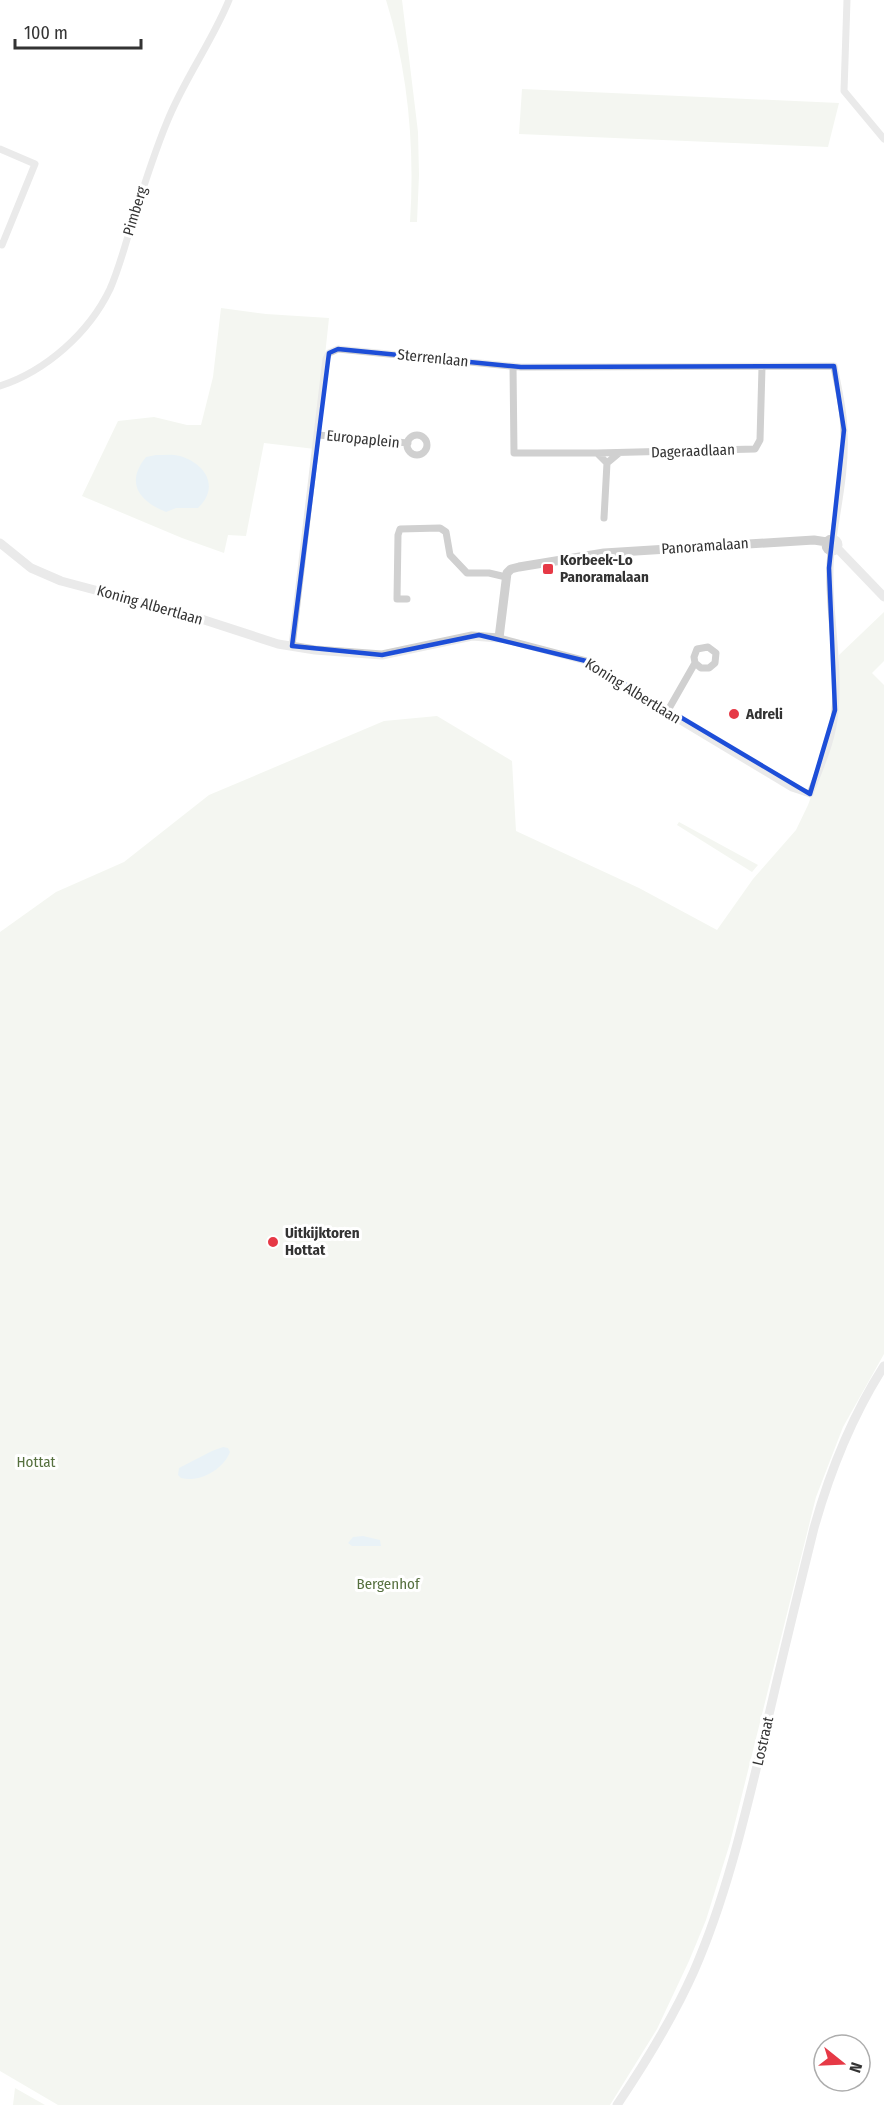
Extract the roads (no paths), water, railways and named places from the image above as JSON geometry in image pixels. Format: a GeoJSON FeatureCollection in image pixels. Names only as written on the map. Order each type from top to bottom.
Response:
{"type":"FeatureCollection","features":[{"type":"Feature","properties":{"kind":"street","name":"Pimberg"},"geometry":{"type":"LineString","coordinates":[[0,386],[32,371],[56,355],[80,332],[101,305],[115,277],[146,175],[170,115],[216,28],[228,0]]}},
{"type":"Feature","properties":{"kind":"street"},"geometry":{"type":"LineString","coordinates":[[847,0],[844,91],[884,139]]}},
{"type":"Feature","properties":{"kind":"street"},"geometry":{"type":"LineString","coordinates":[[0,149],[35,164],[1,246]]}},
{"type":"Feature","properties":{"kind":"street","name":"Sterrenlaan"},"geometry":{"type":"LineString","coordinates":[[292,646],[327,358],[329,353],[338,349],[513,366],[834,366],[844,430],[844,464],[832,545]]}},
{"type":"Feature","properties":{"kind":"street","name":"Dageraadlaan"},"geometry":{"type":"LineString","coordinates":[[513,366],[514,453],[755,449],[760,440],[762,366]]}},
{"type":"Feature","properties":{"kind":"street","name":"Europaplein"},"geometry":{"type":"LineString","coordinates":[[318,435],[408,444]]}},
{"type":"Feature","properties":{"kind":"street"},"geometry":{"type":"LineString","coordinates":[[597,453],[607,463]]}},
{"type":"Feature","properties":{"kind":"street"},"geometry":{"type":"LineString","coordinates":[[604,518],[607,463],[619,453]]}},
{"type":"Feature","properties":{"kind":"street"},"geometry":{"type":"LineString","coordinates":[[407,599],[398,599],[398,535],[400,530],[440,528],[446,532],[450,555],[467,573],[489,573],[506,577],[499,638]]}},
{"type":"Feature","properties":{"kind":"street","name":"Panoramalaan"},"geometry":{"type":"LineString","coordinates":[[506,577],[509,570],[519,567],[604,553],[814,540],[832,545]]}},
{"type":"Feature","properties":{"kind":"street","name":"Koning Albertlaan"},"geometry":{"type":"LineString","coordinates":[[0,543],[31,568],[51,577],[189,615],[278,644],[382,655],[472,636],[499,638],[586,661],[618,684],[792,788],[810,794],[832,731],[836,710],[836,664],[829,589],[832,545]]}},
{"type":"Feature","properties":{"kind":"street"},"geometry":{"type":"LineString","coordinates":[[832,545],[884,597]]}},
{"type":"Feature","properties":{"kind":"street"},"geometry":{"type":"LineString","coordinates":[[667,712],[695,663]]}},
{"type":"Feature","properties":{"kind":"street","name":"Lostraat"},"geometry":{"type":"LineString","coordinates":[[617,2105],[663,2032],[694,1971],[709,1934],[729,1875],[743,1823],[813,1528],[826,1486],[855,1416],[884,1366]]}},
{"type":"Feature","properties":{"kind":"water"},"geometry":{"type":"Polygon","coordinates":[[[180,456],[203,470],[209,484],[208,492],[198,508],[176,508],[166,512],[142,497],[136,483],[136,475],[146,457],[180,456]]]}},
{"type":"Feature","properties":{"kind":"water"},"geometry":{"type":"Polygon","coordinates":[[[223,1447],[228,1448],[230,1452],[222,1464],[210,1474],[195,1479],[181,1478],[178,1475],[179,1468],[223,1447]]]}},
{"type":"Feature","properties":{"kind":"water"},"geometry":{"type":"Polygon","coordinates":[[[363,1536],[380,1540],[381,1546],[352,1546],[348,1543],[353,1537],[363,1536]]]}},
{"type":"Feature","properties":{"kind":"place","name":"Korbeek-Lo Panoramalaan"},"geometry":{"type":"Point","coordinates":[548,569]}},
{"type":"Feature","properties":{"kind":"place","name":"Adreli"},"geometry":{"type":"Point","coordinates":[734,714]}},
{"type":"Feature","properties":{"kind":"place","name":"Uitkijktoren Hottat"},"geometry":{"type":"Point","coordinates":[273,1242]}},
{"type":"Feature","properties":{"kind":"park label","name":"Hottat"},"geometry":{"type":"Point","coordinates":[36,1462]}},
{"type":"Feature","properties":{"kind":"park label","name":"Bergenhof"},"geometry":{"type":"Point","coordinates":[388,1584]}}]}
